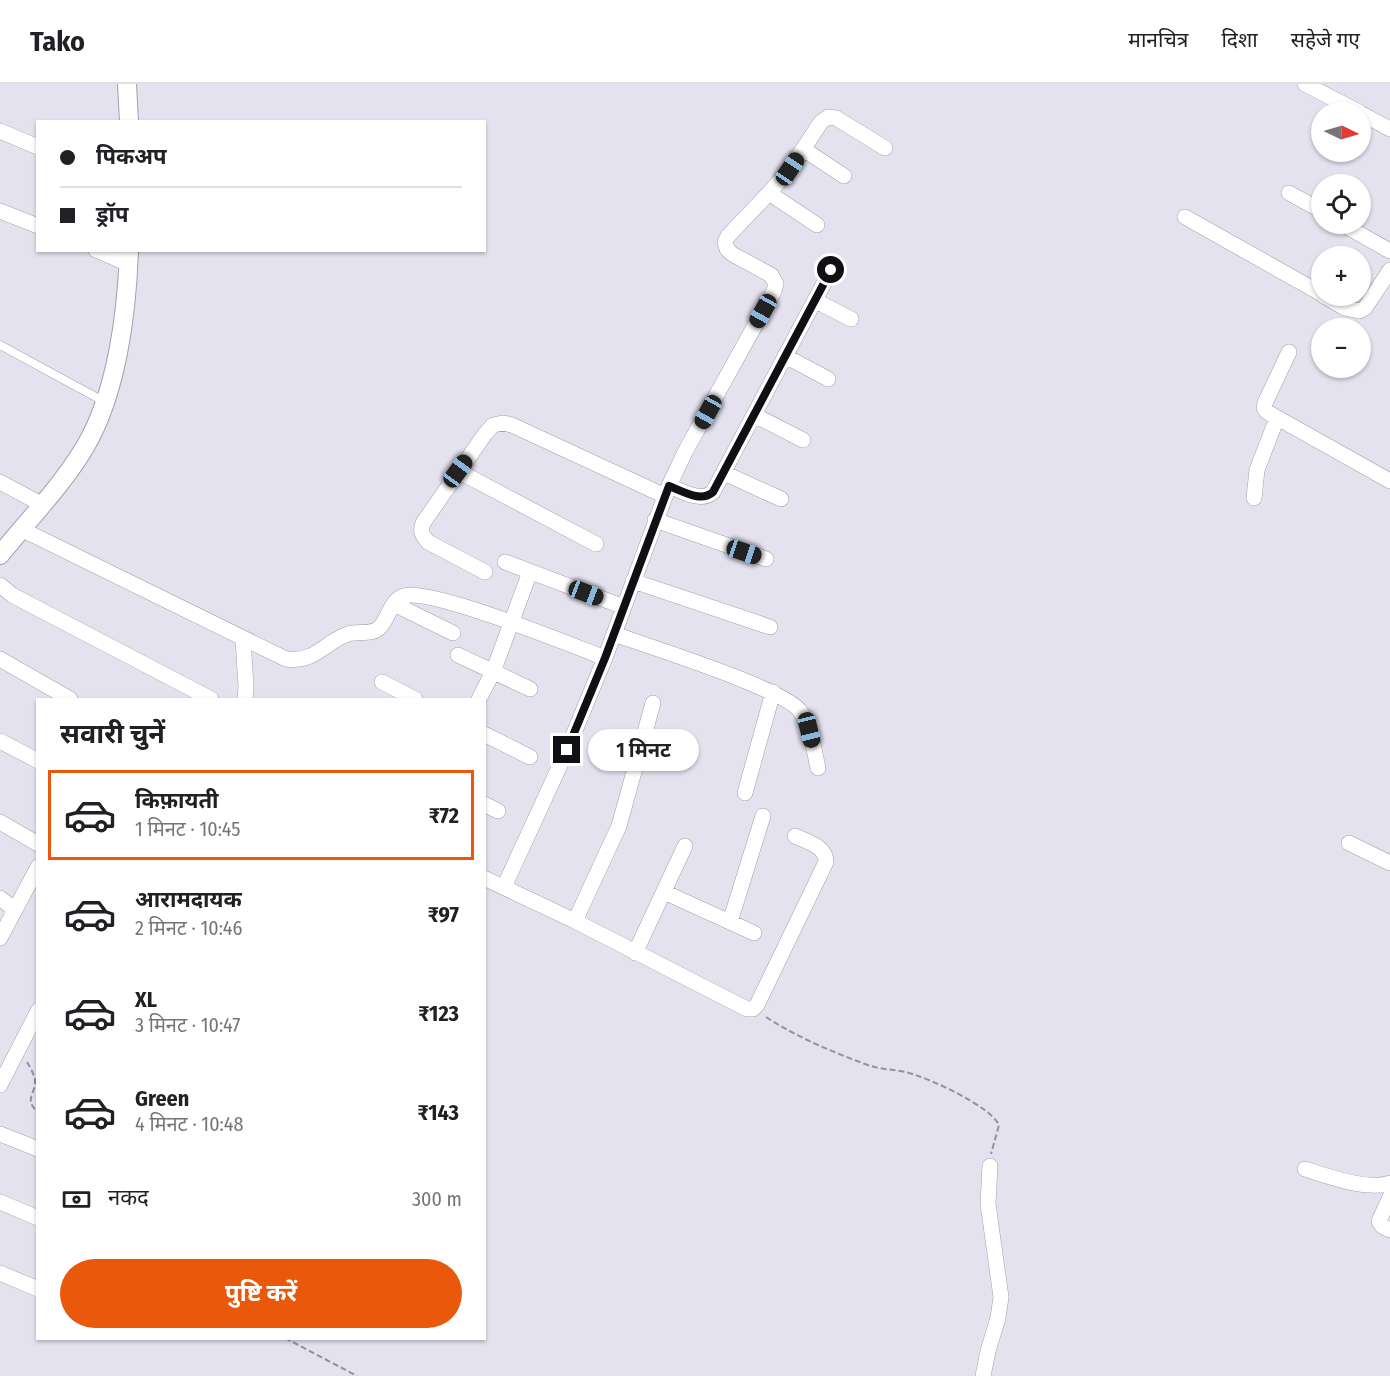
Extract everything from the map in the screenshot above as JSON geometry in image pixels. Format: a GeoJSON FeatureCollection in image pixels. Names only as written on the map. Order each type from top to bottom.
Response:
{"type":"FeatureCollection","features":[{"type":"Feature","properties":{"kind":"street"},"geometry":{"type":"LineString","coordinates":[[127,84],[129,120]]}},
{"type":"Feature","properties":{"kind":"street"},"geometry":{"type":"LineString","coordinates":[[1305,84],[1339,102]]}},
{"type":"Feature","properties":{"kind":"street"},"geometry":{"type":"LineString","coordinates":[[504,887],[567,750],[605,658],[667,491],[774,291],[776,284],[771,275],[727,249],[725,242],[728,236],[769,193],[821,122],[828,117],[836,118],[885,147]]}},
{"type":"Feature","properties":{"kind":"street"},"geometry":{"type":"LineString","coordinates":[[1371,119],[1390,129]]}},
{"type":"Feature","properties":{"kind":"street"},"geometry":{"type":"LineString","coordinates":[[0,131],[36,146]]}},
{"type":"Feature","properties":{"kind":"street"},"geometry":{"type":"LineString","coordinates":[[803,149],[844,176]]}},
{"type":"Feature","properties":{"kind":"street"},"geometry":{"type":"LineString","coordinates":[[769,193],[817,225]]}},
{"type":"Feature","properties":{"kind":"street"},"geometry":{"type":"LineString","coordinates":[[1289,193],[1311,206]]}},
{"type":"Feature","properties":{"kind":"street"},"geometry":{"type":"LineString","coordinates":[[0,211],[36,225]]}},
{"type":"Feature","properties":{"kind":"street"},"geometry":{"type":"LineString","coordinates":[[1185,217],[1311,288]]}},
{"type":"Feature","properties":{"kind":"street"},"geometry":{"type":"LineString","coordinates":[[1360,234],[1390,251]]}},
{"type":"Feature","properties":{"kind":"street"},"geometry":{"type":"LineString","coordinates":[[0,555],[44,505],[87,445],[105,402],[126,305],[128,257],[105,252]]}},
{"type":"Feature","properties":{"kind":"street"},"geometry":{"type":"LineString","coordinates":[[485,572],[428,542],[422,536],[421,530],[458,471],[493,425],[503,423],[512,425],[667,491],[700,497],[708,496],[713,492],[724,473],[831,270]]}},
{"type":"Feature","properties":{"kind":"street"},"geometry":{"type":"LineString","coordinates":[[1371,300],[1387,280]]}},
{"type":"Feature","properties":{"kind":"street"},"geometry":{"type":"LineString","coordinates":[[816,301],[851,319]]}},
{"type":"Feature","properties":{"kind":"street"},"geometry":{"type":"LineString","coordinates":[[1342,306],[1359,311],[1367,306]]}},
{"type":"Feature","properties":{"kind":"street"},"geometry":{"type":"LineString","coordinates":[[1289,352],[1264,408],[1267,412],[1390,481]]}},
{"type":"Feature","properties":{"kind":"street"},"geometry":{"type":"LineString","coordinates":[[785,356],[828,379]]}},
{"type":"Feature","properties":{"kind":"street"},"geometry":{"type":"LineString","coordinates":[[754,416],[803,440]]}},
{"type":"Feature","properties":{"kind":"street"},"geometry":{"type":"LineString","coordinates":[[1254,498],[1257,470],[1277,418]]}},
{"type":"Feature","properties":{"kind":"street"},"geometry":{"type":"LineString","coordinates":[[458,471],[596,544]]}},
{"type":"Feature","properties":{"kind":"street"},"geometry":{"type":"LineString","coordinates":[[724,473],[781,499]]}},
{"type":"Feature","properties":{"kind":"street"},"geometry":{"type":"LineString","coordinates":[[0,483],[44,505]]}},
{"type":"Feature","properties":{"kind":"street"},"geometry":{"type":"LineString","coordinates":[[655,520],[766,559]]}},
{"type":"Feature","properties":{"kind":"street"},"geometry":{"type":"LineString","coordinates":[[21,529],[286,659],[302,659],[312,656],[346,635],[373,632],[379,628],[399,598],[405,595],[426,596],[511,623],[605,658]]}},
{"type":"Feature","properties":{"kind":"street"},"geometry":{"type":"LineString","coordinates":[[505,562],[624,607]]}},
{"type":"Feature","properties":{"kind":"street"},"geometry":{"type":"LineString","coordinates":[[480,698],[493,672],[530,572]]}},
{"type":"Feature","properties":{"kind":"street"},"geometry":{"type":"LineString","coordinates":[[633,581],[770,627]]}},
{"type":"Feature","properties":{"kind":"street"},"geometry":{"type":"LineString","coordinates":[[0,585],[12,595],[209,698]]}},
{"type":"Feature","properties":{"kind":"street"},"geometry":{"type":"LineString","coordinates":[[394,604],[453,633]]}},
{"type":"Feature","properties":{"kind":"street"},"geometry":{"type":"LineString","coordinates":[[614,634],[787,700],[801,711],[809,730],[818,768]]}},
{"type":"Feature","properties":{"kind":"street"},"geometry":{"type":"LineString","coordinates":[[243,638],[245,698]]}},
{"type":"Feature","properties":{"kind":"street"},"geometry":{"type":"LineString","coordinates":[[458,655],[530,689]]}},
{"type":"Feature","properties":{"kind":"street"},"geometry":{"type":"LineString","coordinates":[[2,665],[68,698]]}},
{"type":"Feature","properties":{"kind":"street"},"geometry":{"type":"LineString","coordinates":[[382,682],[413,698]]}},
{"type":"Feature","properties":{"kind":"street"},"geometry":{"type":"LineString","coordinates":[[745,793],[773,693]]}},
{"type":"Feature","properties":{"kind":"street"},"geometry":{"type":"LineString","coordinates":[[575,921],[619,826],[653,703]]}},
{"type":"Feature","properties":{"kind":"street"},"geometry":{"type":"LineString","coordinates":[[486,735],[530,757]]}},
{"type":"Feature","properties":{"kind":"street"},"geometry":{"type":"LineString","coordinates":[[0,741],[36,760]]}},
{"type":"Feature","properties":{"kind":"street"},"geometry":{"type":"LineString","coordinates":[[730,922],[763,816]]}},
{"type":"Feature","properties":{"kind":"street"},"geometry":{"type":"LineString","coordinates":[[0,822],[36,843]]}},
{"type":"Feature","properties":{"kind":"street"},"geometry":{"type":"LineString","coordinates":[[486,879],[575,921],[747,1009],[753,1009],[826,862],[826,855],[822,849],[795,836]]}},
{"type":"Feature","properties":{"kind":"street"},"geometry":{"type":"LineString","coordinates":[[1349,843],[1390,863]]}},
{"type":"Feature","properties":{"kind":"street"},"geometry":{"type":"LineString","coordinates":[[635,952],[686,846]]}},
{"type":"Feature","properties":{"kind":"street"},"geometry":{"type":"LineString","coordinates":[[0,938],[36,871]]}},
{"type":"Feature","properties":{"kind":"street"},"geometry":{"type":"LineString","coordinates":[[664,892],[754,933]]}},
{"type":"Feature","properties":{"kind":"street"},"geometry":{"type":"LineString","coordinates":[[0,898],[15,909]]}},
{"type":"Feature","properties":{"kind":"street"},"geometry":{"type":"LineString","coordinates":[[0,1085],[36,1015]]}},
{"type":"Feature","properties":{"kind":"street"},"geometry":{"type":"LineString","coordinates":[[0,1134],[36,1148]]}},
{"type":"Feature","properties":{"kind":"street"},"geometry":{"type":"LineString","coordinates":[[983,1376],[1001,1297],[988,1204],[990,1166]]}},
{"type":"Feature","properties":{"kind":"street"},"geometry":{"type":"LineString","coordinates":[[1305,1169],[1376,1186],[1390,1183]]}},
{"type":"Feature","properties":{"kind":"street"},"geometry":{"type":"LineString","coordinates":[[1390,1197],[1379,1221],[1382,1226],[1390,1230]]}},
{"type":"Feature","properties":{"kind":"street"},"geometry":{"type":"LineString","coordinates":[[0,1202],[36,1217]]}},
{"type":"Feature","properties":{"kind":"street"},"geometry":{"type":"LineString","coordinates":[[0,1274],[36,1288]]}},
{"type":"Feature","properties":{"kind":"lane"},"geometry":{"type":"LineString","coordinates":[[0,345],[105,402]]}},
{"type":"Feature","properties":{"kind":"path"},"geometry":{"type":"LineString","coordinates":[[753,1009],[792,1033],[828,1050],[867,1065],[911,1074],[946,1088],[993,1116],[999,1125],[999,1131],[993,1144]]}},
{"type":"Feature","properties":{"kind":"path"},"geometry":{"type":"LineString","coordinates":[[19,1046],[34,1077],[35,1083],[30,1099],[31,1105],[36,1110]]}},
{"type":"Feature","properties":{"kind":"path"},"geometry":{"type":"LineString","coordinates":[[289,1340],[357,1376]]}},
{"type":"Feature","properties":{"kind":"route"},"geometry":{"type":"LineString","coordinates":[[567,750],[605,658],[669,486],[700,497],[708,496],[713,492],[831,270]]}}]}
